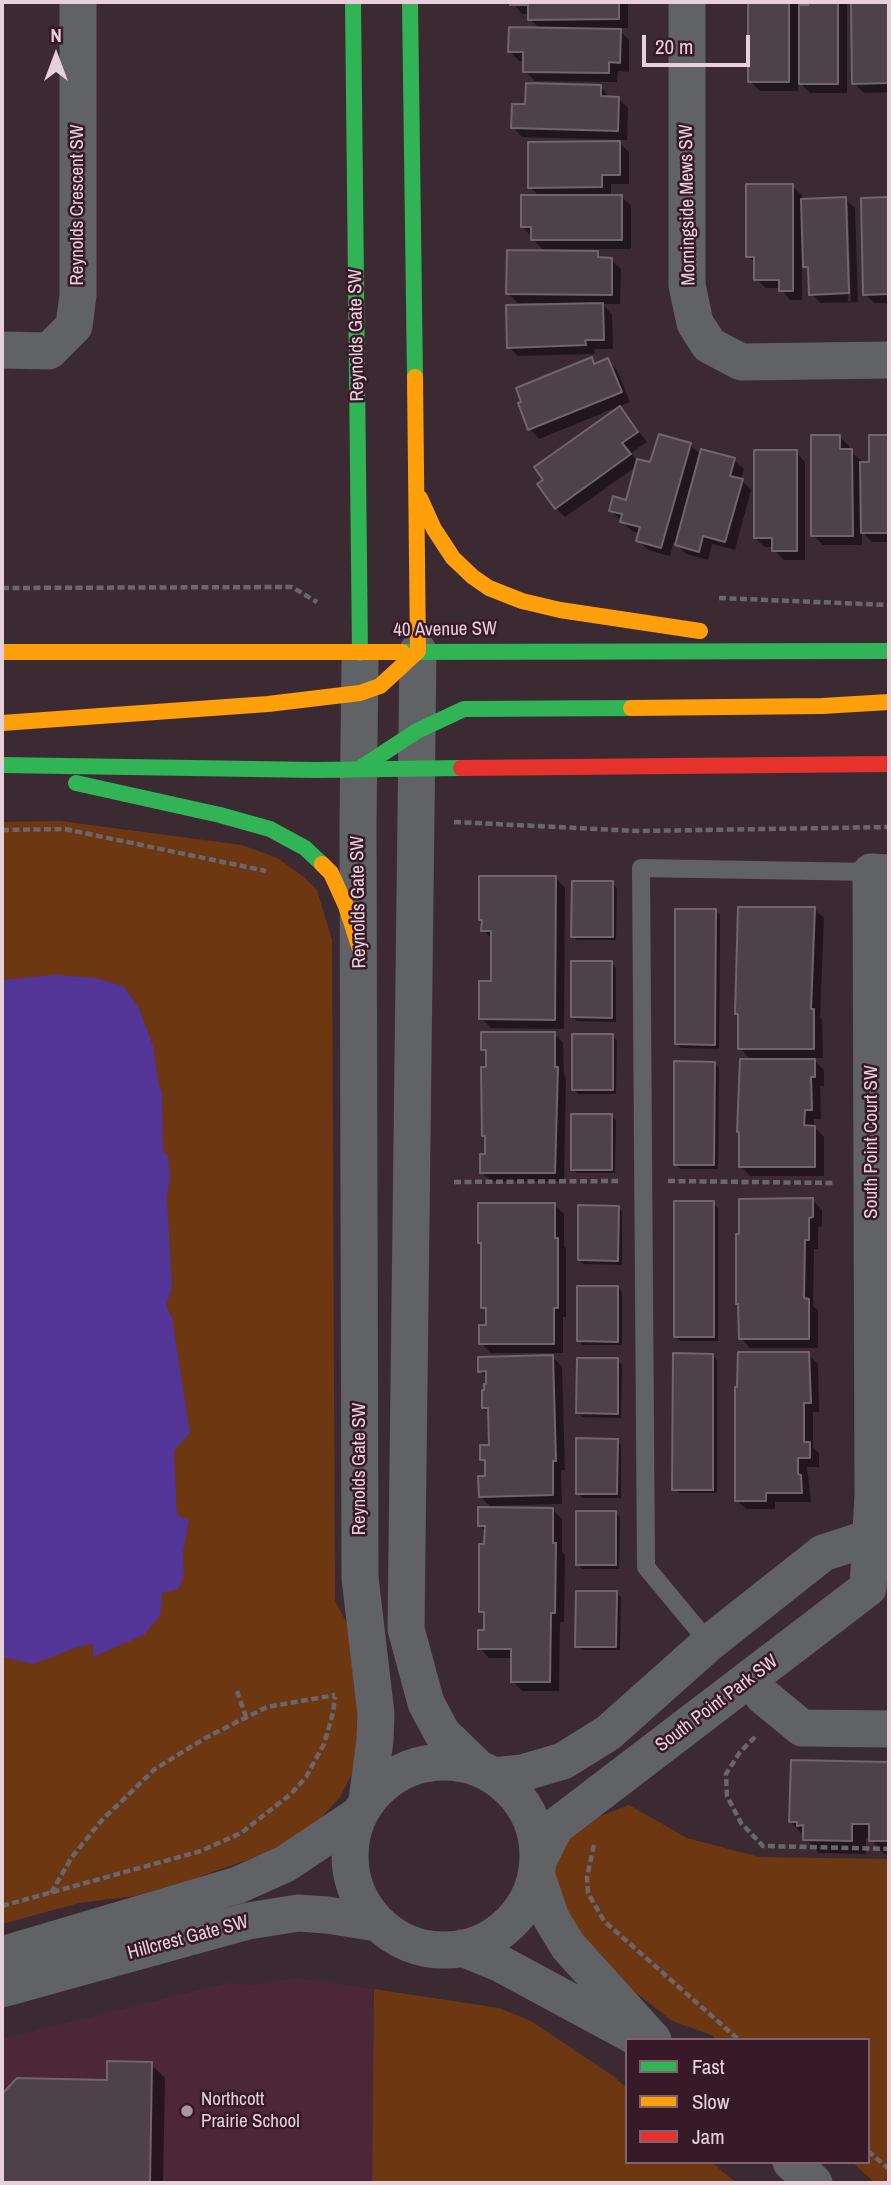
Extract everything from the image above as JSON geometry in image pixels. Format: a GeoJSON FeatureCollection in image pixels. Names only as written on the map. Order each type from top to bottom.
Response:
{"type":"FeatureCollection","features":[{"type":"Feature","properties":{"kind":"main road","name":"Reynolds Gate SW"},"geometry":{"type":"LineString","coordinates":[[353,2],[360,653]]}},
{"type":"Feature","properties":{"kind":"main road"},"geometry":{"type":"LineString","coordinates":[[2,723],[268,704],[360,693],[380,686],[418,651],[410,2]]}},
{"type":"Feature","properties":{"kind":"main road"},"geometry":{"type":"LineString","coordinates":[[416,489],[434,529],[453,558],[489,588],[522,601],[560,611],[834,651]]}},
{"type":"Feature","properties":{"kind":"main road","name":"40 Avenue SW"},"geometry":{"type":"LineString","coordinates":[[2,652],[889,650]]}},
{"type":"Feature","properties":{"kind":"main road"},"geometry":{"type":"LineString","coordinates":[[359,769],[417,731],[464,709],[822,706],[889,702]]}},
{"type":"Feature","properties":{"kind":"main road"},"geometry":{"type":"LineString","coordinates":[[2,766],[359,769],[889,764]]}},
{"type":"Feature","properties":{"kind":"main road"},"geometry":{"type":"LineString","coordinates":[[2,766],[220,815],[286,836],[305,848],[331,873],[346,906],[360,949]]}},
{"type":"Feature","properties":{"kind":"street","name":"Reynolds Crescent SW"},"geometry":{"type":"LineString","coordinates":[[2,350],[49,351],[74,326],[78,295],[78,2]]}},
{"type":"Feature","properties":{"kind":"street","name":"Morningside Mews SW"},"geometry":{"type":"LineString","coordinates":[[687,2],[687,285],[695,323],[709,345],[741,362],[889,360]]}},
{"type":"Feature","properties":{"kind":"street"},"geometry":{"type":"LineString","coordinates":[[418,651],[407,1629],[426,1703],[442,1733],[513,1792],[528,1812],[536,1836],[537,1868],[551,1918],[568,1946],[651,2038]]}},
{"type":"Feature","properties":{"kind":"street","name":"Reynolds Gate SW"},"geometry":{"type":"LineString","coordinates":[[360,653],[360,1577],[376,1714],[375,1740],[362,1808]]}},
{"type":"Feature","properties":{"kind":"street","name":"South Point Court SW"},"geometry":{"type":"LineString","coordinates":[[880,873],[881,1538]]}},
{"type":"Feature","properties":{"kind":"street"},"geometry":{"type":"LineString","coordinates":[[537,1868],[527,1900],[510,1922],[488,1939],[462,1948],[425,1948],[391,1934],[377,1923],[360,1900],[350,1873],[349,1844],[362,1808],[388,1779],[416,1765],[446,1761],[485,1771],[522,1773],[563,1761],[608,1733],[709,1643],[823,1553],[881,1538]]}},
{"type":"Feature","properties":{"kind":"street","name":"South Point Park SW"},"geometry":{"type":"LineString","coordinates":[[537,1868],[555,1827],[868,1588],[881,1538]]}},
{"type":"Feature","properties":{"kind":"street"},"geometry":{"type":"LineString","coordinates":[[772,1704],[802,1728],[889,1729]]}},
{"type":"Feature","properties":{"kind":"street","name":"Hillcrest Gate SW"},"geometry":{"type":"LineString","coordinates":[[2,1955],[239,1885],[285,1864],[362,1808]]}},
{"type":"Feature","properties":{"kind":"street","name":"Hillcrest Gate SW"},"geometry":{"type":"LineString","coordinates":[[2,1989],[248,1921],[298,1913],[327,1914],[377,1923]]}},
{"type":"Feature","properties":{"kind":"street"},"geometry":{"type":"LineString","coordinates":[[462,1948],[501,1964],[637,2038]]}},
{"type":"Feature","properties":{"kind":"street"},"geometry":{"type":"LineString","coordinates":[[792,2164],[814,2183]]}},
{"type":"Feature","properties":{"kind":"lane"},"geometry":{"type":"LineString","coordinates":[[709,1643],[646,1567],[641,868],[880,873]]}},
{"type":"Feature","properties":{"kind":"path"},"geometry":{"type":"LineString","coordinates":[[2,588],[292,587],[317,602]]}},
{"type":"Feature","properties":{"kind":"path"},"geometry":{"type":"LineString","coordinates":[[454,822],[639,831],[889,827]]}},
{"type":"Feature","properties":{"kind":"path"},"geometry":{"type":"LineString","coordinates":[[2,830],[65,829],[273,873]]}},
{"type":"Feature","properties":{"kind":"path"},"geometry":{"type":"LineString","coordinates":[[2,1906],[201,1851],[241,1833],[290,1794],[306,1777],[324,1744],[333,1713],[334,1685]]}},
{"type":"Feature","properties":{"kind":"path"},"geometry":{"type":"LineString","coordinates":[[237,1691],[246,1717]]}},
{"type":"Feature","properties":{"kind":"path"},"geometry":{"type":"LineString","coordinates":[[51,1894],[72,1857],[102,1820],[155,1769],[207,1737],[267,1707],[335,1695]]}},
{"type":"Feature","properties":{"kind":"path"},"geometry":{"type":"LineString","coordinates":[[772,1704],[726,1774],[727,1796],[741,1823],[763,1846],[889,1849]]}},
{"type":"Feature","properties":{"kind":"path"},"geometry":{"type":"LineString","coordinates":[[597,1839],[589,1860],[588,1894],[604,1921],[737,2038]]}},
{"type":"Feature","properties":{"kind":"path"},"geometry":{"type":"LineString","coordinates":[[870,2153],[889,2169]]}},
{"type":"Feature","properties":{"kind":"shaded area"},"geometry":{"type":"Polygon","coordinates":[[[60,821],[242,845],[277,858],[317,890],[332,940],[335,1601],[350,1629],[362,1697],[353,1771],[340,1797],[323,1816],[305,1830],[267,1853],[190,1880],[135,1896],[79,1903],[2,1924],[2,822],[60,821]]]}},
{"type":"Feature","properties":{"kind":"shaded area"},"geometry":{"type":"Polygon","coordinates":[[[56,975],[96,978],[123,986],[139,1008],[153,1046],[162,1092],[163,1151],[168,1156],[170,1177],[167,1197],[172,1287],[166,1307],[172,1317],[190,1433],[174,1451],[177,1515],[189,1520],[183,1552],[184,1576],[178,1590],[162,1593],[161,1614],[144,1635],[93,1657],[93,1644],[33,1664],[2,1657],[2,980],[56,975]]]}},
{"type":"Feature","properties":{"kind":"shaded area"},"geometry":{"type":"Polygon","coordinates":[[[629,1805],[687,1838],[759,1857],[889,1859],[889,2183],[875,2183],[854,2164],[870,2164],[870,2038],[715,2038],[672,2021],[598,1963],[567,1921],[552,1880],[557,1852],[576,1826],[629,1805]]]}},
{"type":"Feature","properties":{"kind":"shaded area","name":"Northcott Prairie School"},"geometry":{"type":"Polygon","coordinates":[[[298,1978],[374,1989],[372,2183],[2,2183],[2,2039],[227,1983],[252,1985],[298,1978]]]}},
{"type":"Feature","properties":{"kind":"shaded area"},"geometry":{"type":"Polygon","coordinates":[[[374,1989],[499,2008],[531,2021],[625,2086],[625,2164],[713,2164],[737,2183],[372,2183],[374,1989]]]}},
{"type":"Feature","properties":{"kind":"building"},"geometry":{"type":"Polygon","coordinates":[[[510,2],[619,2],[619,19],[528,20],[528,5],[510,5],[510,2]]]}},
{"type":"Feature","properties":{"kind":"building"},"geometry":{"type":"Polygon","coordinates":[[[748,2],[789,2],[789,82],[748,82],[748,2]]]}},
{"type":"Feature","properties":{"kind":"building"},"geometry":{"type":"Polygon","coordinates":[[[808,2],[838,2],[838,84],[799,84],[799,5],[808,5],[808,2]]]}},
{"type":"Feature","properties":{"kind":"building"},"geometry":{"type":"Polygon","coordinates":[[[851,2],[888,2],[889,83],[852,84],[851,2]]]}},
{"type":"Feature","properties":{"kind":"building"},"geometry":{"type":"Polygon","coordinates":[[[509,27],[621,29],[620,63],[609,62],[609,73],[523,72],[523,52],[508,52],[509,27]]]}},
{"type":"Feature","properties":{"kind":"building"},"geometry":{"type":"Polygon","coordinates":[[[526,83],[601,85],[601,96],[619,97],[618,131],[511,128],[512,104],[525,104],[526,83]]]}},
{"type":"Feature","properties":{"kind":"building"},"geometry":{"type":"Polygon","coordinates":[[[620,141],[620,175],[602,175],[602,187],[528,188],[528,142],[620,141]]]}},
{"type":"Feature","properties":{"kind":"building"},"geometry":{"type":"Polygon","coordinates":[[[746,184],[793,184],[793,291],[779,291],[779,280],[754,280],[754,257],[746,257],[746,184]]]}},
{"type":"Feature","properties":{"kind":"building"},"geometry":{"type":"Polygon","coordinates":[[[521,195],[622,195],[622,240],[531,240],[531,227],[521,227],[521,195]]]}},
{"type":"Feature","properties":{"kind":"building"},"geometry":{"type":"Polygon","coordinates":[[[846,197],[849,293],[809,295],[808,267],[803,267],[801,199],[846,197]]]}},
{"type":"Feature","properties":{"kind":"building"},"geometry":{"type":"Polygon","coordinates":[[[889,197],[889,294],[863,295],[861,198],[889,197]]]}},
{"type":"Feature","properties":{"kind":"building"},"geometry":{"type":"Polygon","coordinates":[[[507,250],[598,251],[598,257],[612,258],[612,295],[506,294],[507,250]]]}},
{"type":"Feature","properties":{"kind":"building"},"geometry":{"type":"Polygon","coordinates":[[[603,303],[604,340],[585,340],[586,345],[507,348],[506,305],[603,303]]]}},
{"type":"Feature","properties":{"kind":"building"},"geometry":{"type":"Polygon","coordinates":[[[592,357],[594,364],[608,358],[622,392],[528,430],[518,403],[521,402],[516,388],[592,357]]]}},
{"type":"Feature","properties":{"kind":"building"},"geometry":{"type":"Polygon","coordinates":[[[620,406],[638,432],[622,443],[631,454],[555,509],[537,484],[543,480],[534,467],[620,406]]]}},
{"type":"Feature","properties":{"kind":"building"},"geometry":{"type":"Polygon","coordinates":[[[659,434],[691,443],[661,548],[636,541],[640,527],[620,522],[622,514],[609,511],[613,496],[626,500],[637,459],[650,462],[659,434]]]}},
{"type":"Feature","properties":{"kind":"building"},"geometry":{"type":"Polygon","coordinates":[[[811,435],[840,435],[840,449],[852,449],[853,536],[811,536],[811,435]]]}},
{"type":"Feature","properties":{"kind":"building"},"geometry":{"type":"Polygon","coordinates":[[[869,435],[889,435],[889,533],[861,533],[860,462],[869,462],[869,435]]]}},
{"type":"Feature","properties":{"kind":"building"},"geometry":{"type":"Polygon","coordinates":[[[701,449],[735,458],[730,476],[743,479],[725,542],[703,536],[699,552],[675,545],[701,449]]]}},
{"type":"Feature","properties":{"kind":"building"},"geometry":{"type":"Polygon","coordinates":[[[754,450],[797,450],[797,551],[772,551],[772,538],[754,538],[754,450]]]}},
{"type":"Feature","properties":{"kind":"building"},"geometry":{"type":"Polygon","coordinates":[[[479,876],[556,876],[555,1020],[479,1019],[479,981],[491,981],[491,931],[481,931],[479,876]]]}},
{"type":"Feature","properties":{"kind":"building"},"geometry":{"type":"Polygon","coordinates":[[[572,881],[613,881],[613,937],[571,937],[572,881]]]}},
{"type":"Feature","properties":{"kind":"building"},"geometry":{"type":"Polygon","coordinates":[[[738,907],[815,907],[811,1009],[814,1009],[814,1049],[738,1049],[738,1014],[735,1014],[738,907]]]}},
{"type":"Feature","properties":{"kind":"building"},"geometry":{"type":"Polygon","coordinates":[[[675,909],[716,909],[715,1045],[675,1044],[675,909]]]}},
{"type":"Feature","properties":{"kind":"building"},"geometry":{"type":"Polygon","coordinates":[[[571,961],[612,961],[612,1018],[571,1017],[571,961]]]}},
{"type":"Feature","properties":{"kind":"building"},"geometry":{"type":"Polygon","coordinates":[[[481,1032],[555,1032],[555,1067],[558,1067],[555,1173],[480,1173],[480,1154],[485,1154],[485,1136],[482,1136],[481,1067],[486,1067],[486,1050],[481,1050],[481,1032]]]}},
{"type":"Feature","properties":{"kind":"building"},"geometry":{"type":"Polygon","coordinates":[[[572,1034],[613,1034],[613,1090],[572,1090],[572,1034]]]}},
{"type":"Feature","properties":{"kind":"building"},"geometry":{"type":"Polygon","coordinates":[[[740,1059],[815,1059],[815,1077],[811,1077],[812,1110],[805,1110],[804,1125],[815,1126],[815,1167],[739,1167],[737,1132],[740,1059]]]}},
{"type":"Feature","properties":{"kind":"building"},"geometry":{"type":"Polygon","coordinates":[[[674,1061],[715,1062],[714,1165],[674,1165],[674,1061]]]}},
{"type":"Feature","properties":{"kind":"building"},"geometry":{"type":"Polygon","coordinates":[[[571,1114],[612,1114],[612,1170],[571,1170],[571,1114]]]}},
{"type":"Feature","properties":{"kind":"building"},"geometry":{"type":"Polygon","coordinates":[[[813,1198],[809,1240],[805,1240],[804,1298],[809,1299],[809,1339],[739,1339],[736,1234],[739,1234],[739,1199],[813,1198]]]}},
{"type":"Feature","properties":{"kind":"building"},"geometry":{"type":"Polygon","coordinates":[[[674,1201],[714,1201],[714,1337],[674,1337],[674,1201]]]}},
{"type":"Feature","properties":{"kind":"building"},"geometry":{"type":"Polygon","coordinates":[[[478,1203],[555,1203],[558,1308],[554,1308],[554,1344],[479,1344],[479,1325],[486,1325],[486,1308],[481,1308],[478,1203]]]}},
{"type":"Feature","properties":{"kind":"building"},"geometry":{"type":"Polygon","coordinates":[[[578,1205],[619,1206],[618,1261],[578,1260],[578,1205]]]}},
{"type":"Feature","properties":{"kind":"building"},"geometry":{"type":"Polygon","coordinates":[[[577,1286],[618,1286],[618,1342],[577,1341],[577,1286]]]}},
{"type":"Feature","properties":{"kind":"building"},"geometry":{"type":"Polygon","coordinates":[[[738,1352],[809,1352],[811,1403],[804,1403],[804,1442],[810,1442],[810,1458],[798,1458],[802,1493],[766,1493],[766,1501],[735,1501],[735,1387],[738,1352]]]}},
{"type":"Feature","properties":{"kind":"building"},"geometry":{"type":"Polygon","coordinates":[[[673,1353],[713,1354],[713,1490],[672,1490],[673,1353]]]}},
{"type":"Feature","properties":{"kind":"building"},"geometry":{"type":"Polygon","coordinates":[[[553,1355],[556,1461],[553,1461],[553,1495],[479,1497],[478,1476],[485,1476],[485,1460],[480,1460],[480,1445],[489,1445],[488,1408],[482,1408],[486,1371],[478,1372],[478,1357],[553,1355]]]}},
{"type":"Feature","properties":{"kind":"building"},"geometry":{"type":"Polygon","coordinates":[[[577,1358],[618,1358],[618,1414],[576,1413],[577,1358]]]}},
{"type":"Feature","properties":{"kind":"building"},"geometry":{"type":"Polygon","coordinates":[[[576,1438],[618,1439],[617,1494],[576,1494],[576,1438]]]}},
{"type":"Feature","properties":{"kind":"building"},"geometry":{"type":"Polygon","coordinates":[[[478,1507],[553,1508],[553,1543],[556,1543],[555,1613],[551,1613],[550,1682],[511,1682],[511,1649],[478,1649],[478,1630],[484,1630],[484,1612],[479,1612],[479,1544],[484,1544],[485,1526],[478,1526],[478,1507]]]}},
{"type":"Feature","properties":{"kind":"building"},"geometry":{"type":"Polygon","coordinates":[[[576,1511],[616,1511],[616,1565],[576,1565],[576,1511]]]}},
{"type":"Feature","properties":{"kind":"building"},"geometry":{"type":"Polygon","coordinates":[[[576,1591],[617,1591],[616,1647],[575,1647],[576,1591]]]}},
{"type":"Feature","properties":{"kind":"building"},"geometry":{"type":"Polygon","coordinates":[[[791,1760],[889,1762],[889,1841],[869,1841],[869,1824],[852,1824],[852,1841],[803,1840],[803,1825],[797,1826],[797,1822],[789,1822],[791,1760]]]}},
{"type":"Feature","properties":{"kind":"building"},"geometry":{"type":"Polygon","coordinates":[[[107,2061],[152,2062],[150,2183],[2,2183],[2,2094],[17,2078],[107,2080],[107,2061]]]}},
{"type":"Feature","properties":{"kind":"traffic: fast"},"geometry":{"type":"LineString","coordinates":[[353,2],[360,653]]}},
{"type":"Feature","properties":{"kind":"traffic: fast"},"geometry":{"type":"LineString","coordinates":[[410,2],[415,377]]}},
{"type":"Feature","properties":{"kind":"traffic: fast"},"geometry":{"type":"LineString","coordinates":[[402,652],[889,651]]}},
{"type":"Feature","properties":{"kind":"traffic: fast"},"geometry":{"type":"LineString","coordinates":[[359,769],[417,731],[464,709],[631,708]]}},
{"type":"Feature","properties":{"kind":"traffic: fast"},"geometry":{"type":"LineString","coordinates":[[2,765],[316,770],[461,768]]}},
{"type":"Feature","properties":{"kind":"traffic: fast"},"geometry":{"type":"LineString","coordinates":[[76,783],[270,829],[305,848],[322,864]]}},
{"type":"Feature","properties":{"kind":"traffic: slow"},"geometry":{"type":"LineString","coordinates":[[415,377],[418,651]]}},
{"type":"Feature","properties":{"kind":"traffic: slow"},"geometry":{"type":"LineString","coordinates":[[420,498],[434,529],[453,558],[489,588],[522,601],[560,610],[700,631]]}},
{"type":"Feature","properties":{"kind":"traffic: slow"},"geometry":{"type":"LineString","coordinates":[[2,723],[268,704],[360,693],[380,686],[418,651]]}},
{"type":"Feature","properties":{"kind":"traffic: slow"},"geometry":{"type":"LineString","coordinates":[[2,652],[402,652]]}},
{"type":"Feature","properties":{"kind":"traffic: slow"},"geometry":{"type":"LineString","coordinates":[[631,708],[822,706],[889,702]]}},
{"type":"Feature","properties":{"kind":"traffic: slow"},"geometry":{"type":"LineString","coordinates":[[322,864],[331,873],[346,906],[360,949]]}},
{"type":"Feature","properties":{"kind":"traffic: jam"},"geometry":{"type":"LineString","coordinates":[[461,768],[889,764]]}},
{"type":"Feature","properties":{"kind":"place","name":"Northcott Prairie School"},"geometry":{"type":"Point","coordinates":[187,2111]}}]}
